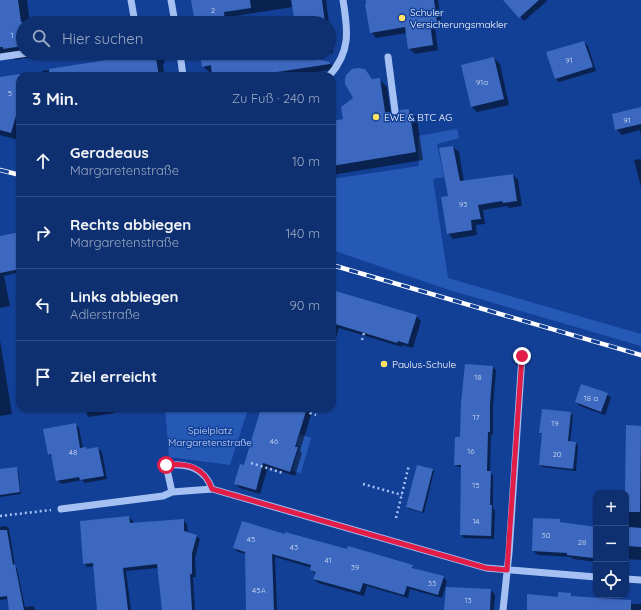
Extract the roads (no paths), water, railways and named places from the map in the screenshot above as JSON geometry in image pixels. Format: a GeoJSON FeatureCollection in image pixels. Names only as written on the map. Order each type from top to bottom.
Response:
{"type":"FeatureCollection","features":[{"type":"Feature","properties":{"kind":"street"},"geometry":{"type":"LineString","coordinates":[[131,0],[134,16]]}},
{"type":"Feature","properties":{"kind":"street"},"geometry":{"type":"LineString","coordinates":[[171,0],[174,16]]}},
{"type":"Feature","properties":{"kind":"street"},"geometry":{"type":"LineString","coordinates":[[332,72],[341,59],[347,41],[347,25],[343,0]]}},
{"type":"Feature","properties":{"kind":"street"},"geometry":{"type":"LineString","coordinates":[[0,57],[16,55]]}},
{"type":"Feature","properties":{"kind":"street"},"geometry":{"type":"LineString","coordinates":[[388,57],[395,111]]}},
{"type":"Feature","properties":{"kind":"street"},"geometry":{"type":"LineString","coordinates":[[181,60],[182,72]]}},
{"type":"Feature","properties":{"kind":"street"},"geometry":{"type":"LineString","coordinates":[[503,610],[522,356]]}},
{"type":"Feature","properties":{"kind":"street"},"geometry":{"type":"LineString","coordinates":[[172,492],[166,465],[178,464],[198,469],[209,481],[212,489]]}},
{"type":"Feature","properties":{"kind":"street"},"geometry":{"type":"LineString","coordinates":[[61,509],[163,496],[172,492],[212,489],[486,568],[593,576]]}},
{"type":"Feature","properties":{"kind":"street"},"geometry":{"type":"LineString","coordinates":[[629,579],[641,580]]}},
{"type":"Feature","properties":{"kind":"railway"},"geometry":{"type":"LineString","coordinates":[[0,170],[16,174]]}},
{"type":"Feature","properties":{"kind":"railway"},"geometry":{"type":"LineString","coordinates":[[336,266],[641,355]]}},
{"type":"Feature","properties":{"kind":"place","name":"Schuler Versicherungsmakler"},"geometry":{"type":"Point","coordinates":[402,18]}},
{"type":"Feature","properties":{"kind":"place","name":"EWE & BTC AG"},"geometry":{"type":"Point","coordinates":[376,117]}},
{"type":"Feature","properties":{"kind":"place","name":"Paulus-Schule"},"geometry":{"type":"Point","coordinates":[384,364]}},
{"type":"Feature","properties":{"kind":"park label","name":"Spielplatz Margaretenstraße"},"geometry":{"type":"Point","coordinates":[210,436]}}]}
